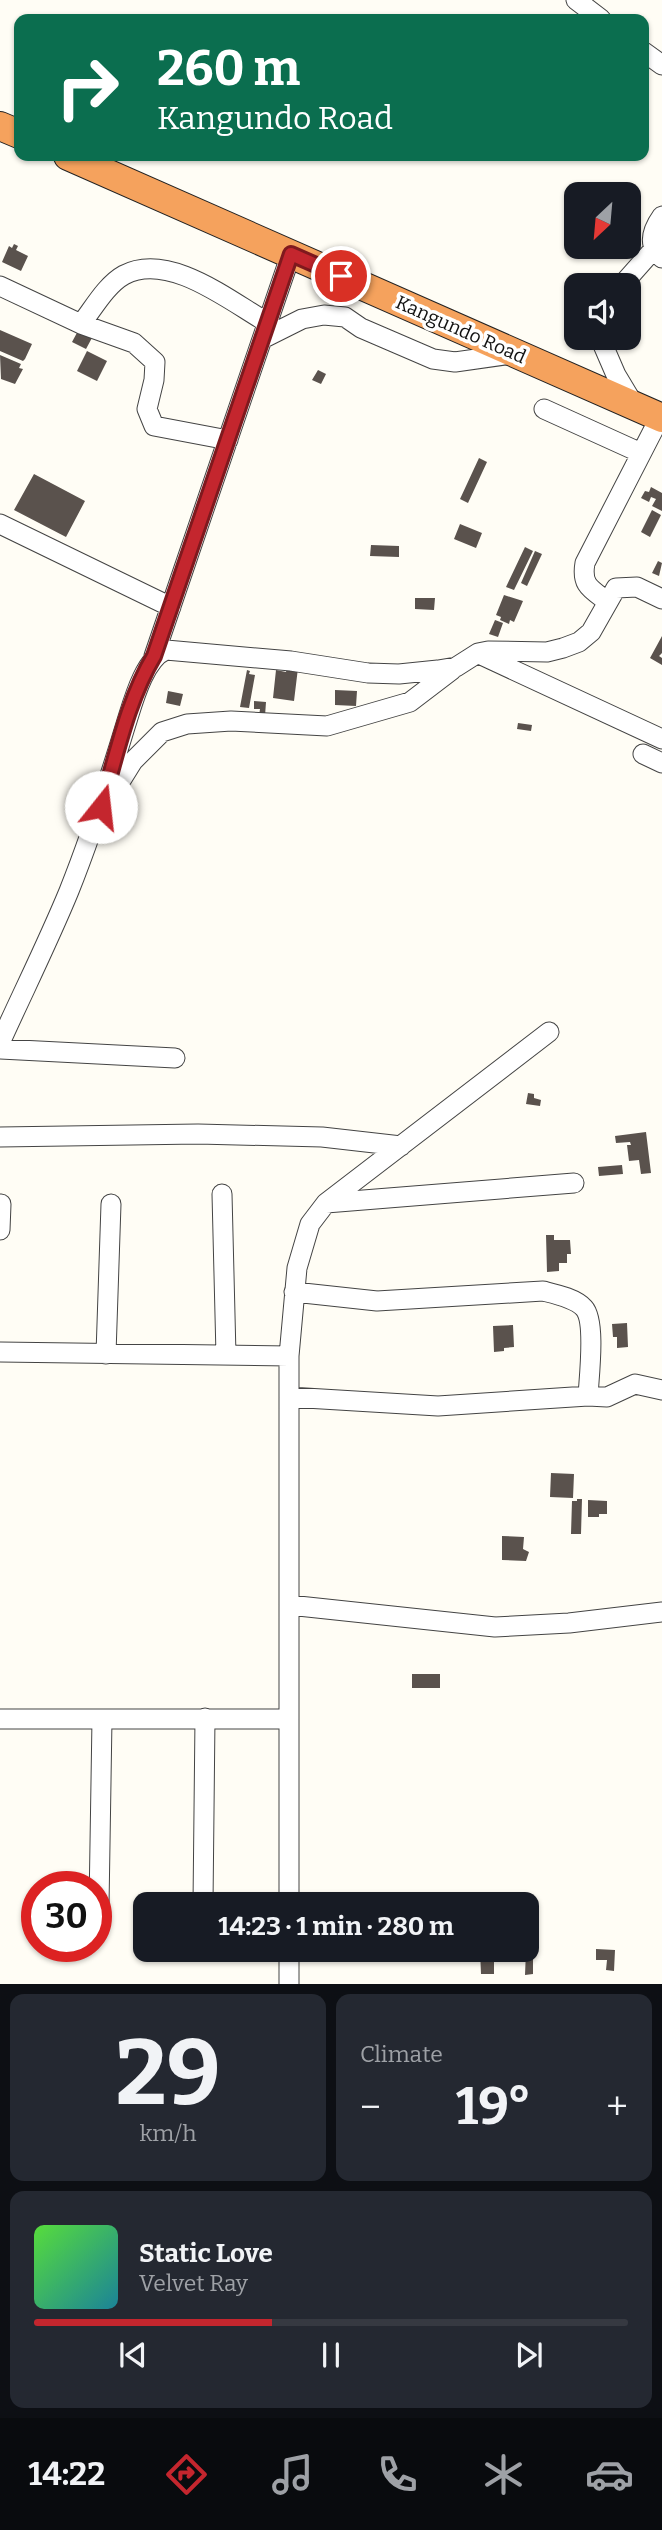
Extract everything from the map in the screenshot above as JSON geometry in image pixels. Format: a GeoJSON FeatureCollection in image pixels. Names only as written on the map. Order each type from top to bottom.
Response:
{"type":"FeatureCollection","features":[{"type":"Feature","properties":{"kind":"highway","name":"Kangundo Road"},"geometry":{"type":"LineString","coordinates":[[79,161],[652,414]]}},
{"type":"Feature","properties":{"kind":"street"},"geometry":{"type":"LineString","coordinates":[[576,0],[594,14]]}},
{"type":"Feature","properties":{"kind":"street"},"geometry":{"type":"LineString","coordinates":[[636,273],[658,254],[652,241],[656,224],[662,216]]}},
{"type":"Feature","properties":{"kind":"street"},"geometry":{"type":"LineString","coordinates":[[0,1042],[51,933],[101,807],[130,714],[154,656],[291,254]]}},
{"type":"Feature","properties":{"kind":"street"},"geometry":{"type":"LineString","coordinates":[[80,324],[108,289],[124,275],[147,269],[177,274],[207,284],[246,311],[265,331]]}},
{"type":"Feature","properties":{"kind":"street"},"geometry":{"type":"LineString","coordinates":[[0,286],[80,324],[134,343],[155,362],[147,409],[154,426],[228,440]]}},
{"type":"Feature","properties":{"kind":"street"},"geometry":{"type":"LineString","coordinates":[[265,331],[324,314],[345,317],[361,328],[433,359],[455,362],[517,354]]}},
{"type":"Feature","properties":{"kind":"street"},"geometry":{"type":"LineString","coordinates":[[605,350],[616,375],[652,414],[641,453],[585,563],[583,576],[588,588],[608,602]]}},
{"type":"Feature","properties":{"kind":"street"},"geometry":{"type":"LineString","coordinates":[[544,409],[641,453]]}},
{"type":"Feature","properties":{"kind":"street"},"geometry":{"type":"LineString","coordinates":[[0,524],[171,607]]}},
{"type":"Feature","properties":{"kind":"street"},"geometry":{"type":"LineString","coordinates":[[101,807],[115,793],[133,761],[162,732],[187,724],[231,721],[327,726],[410,702],[478,653],[547,652],[579,642],[591,632],[616,588],[637,587],[662,599]]}},
{"type":"Feature","properties":{"kind":"street"},"geometry":{"type":"LineString","coordinates":[[154,656],[166,650],[388,674],[456,667]]}},
{"type":"Feature","properties":{"kind":"street"},"geometry":{"type":"LineString","coordinates":[[478,653],[662,739]]}},
{"type":"Feature","properties":{"kind":"street"},"geometry":{"type":"LineString","coordinates":[[643,754],[662,763]]}},
{"type":"Feature","properties":{"kind":"street"},"geometry":{"type":"LineString","coordinates":[[289,1892],[289,1356],[297,1268],[310,1224],[326,1203],[549,1032]]}},
{"type":"Feature","properties":{"kind":"street"},"geometry":{"type":"LineString","coordinates":[[0,1049],[175,1058]]}},
{"type":"Feature","properties":{"kind":"street"},"geometry":{"type":"LineString","coordinates":[[0,1137],[198,1134],[322,1137],[401,1146]]}},
{"type":"Feature","properties":{"kind":"street"},"geometry":{"type":"LineString","coordinates":[[326,1203],[574,1183]]}},
{"type":"Feature","properties":{"kind":"street"},"geometry":{"type":"LineString","coordinates":[[222,1194],[226,1355]]}},
{"type":"Feature","properties":{"kind":"street"},"geometry":{"type":"LineString","coordinates":[[106,1354],[111,1204]]}},
{"type":"Feature","properties":{"kind":"street"},"geometry":{"type":"LineString","coordinates":[[0,1230],[1,1205]]}},
{"type":"Feature","properties":{"kind":"street"},"geometry":{"type":"LineString","coordinates":[[295,1292],[377,1301],[543,1291],[568,1298],[584,1308],[590,1324],[588,1396]]}},
{"type":"Feature","properties":{"kind":"street"},"geometry":{"type":"LineString","coordinates":[[0,1352],[289,1356]]}},
{"type":"Feature","properties":{"kind":"street"},"geometry":{"type":"LineString","coordinates":[[289,1397],[438,1406],[607,1397],[635,1384],[662,1390]]}},
{"type":"Feature","properties":{"kind":"street"},"geometry":{"type":"LineString","coordinates":[[289,1605],[495,1627],[569,1623],[662,1612]]}},
{"type":"Feature","properties":{"kind":"street"},"geometry":{"type":"LineString","coordinates":[[203,1892],[205,1718]]}},
{"type":"Feature","properties":{"kind":"street"},"geometry":{"type":"LineString","coordinates":[[0,1719],[289,1719]]}},
{"type":"Feature","properties":{"kind":"street"},"geometry":{"type":"LineString","coordinates":[[100,1871],[102,1719]]}},
{"type":"Feature","properties":{"kind":"street"},"geometry":{"type":"LineString","coordinates":[[289,1962],[289,1984]]}},
{"type":"Feature","properties":{"kind":"building"},"geometry":{"type":"Polygon","coordinates":[[[14,244],[18,246],[16,250],[28,256],[21,271],[2,262],[9,246],[12,248],[14,244]]]}},
{"type":"Feature","properties":{"kind":"building"},"geometry":{"type":"Polygon","coordinates":[[[79,329],[93,336],[86,349],[72,342],[79,329]]]}},
{"type":"Feature","properties":{"kind":"building"},"geometry":{"type":"Polygon","coordinates":[[[0,330],[32,344],[23,361],[0,351],[0,330]]]}},
{"type":"Feature","properties":{"kind":"building"},"geometry":{"type":"Polygon","coordinates":[[[87,351],[107,361],[97,381],[77,371],[87,351]]]}},
{"type":"Feature","properties":{"kind":"building"},"geometry":{"type":"Polygon","coordinates":[[[0,355],[21,364],[19,368],[23,369],[15,384],[1,379],[0,355]]]}},
{"type":"Feature","properties":{"kind":"building"},"geometry":{"type":"Polygon","coordinates":[[[318,370],[326,374],[321,384],[312,380],[318,370]]]}},
{"type":"Feature","properties":{"kind":"building"},"geometry":{"type":"Polygon","coordinates":[[[479,458],[487,462],[468,503],[460,499],[479,458]]]}},
{"type":"Feature","properties":{"kind":"building"},"geometry":{"type":"Polygon","coordinates":[[[34,474],[85,501],[66,537],[14,510],[34,474]]]}},
{"type":"Feature","properties":{"kind":"building"},"geometry":{"type":"Polygon","coordinates":[[[651,487],[662,493],[662,511],[652,506],[656,499],[651,497],[649,502],[641,498],[651,487]]]}},
{"type":"Feature","properties":{"kind":"building"},"geometry":{"type":"Polygon","coordinates":[[[652,510],[661,515],[650,537],[641,532],[652,510]]]}},
{"type":"Feature","properties":{"kind":"building"},"geometry":{"type":"Polygon","coordinates":[[[460,524],[482,533],[476,548],[454,539],[460,524]]]}},
{"type":"Feature","properties":{"kind":"building"},"geometry":{"type":"Polygon","coordinates":[[[371,545],[399,546],[399,557],[370,556],[371,545]]]}},
{"type":"Feature","properties":{"kind":"building"},"geometry":{"type":"Polygon","coordinates":[[[525,547],[533,551],[514,590],[506,587],[525,547]]]}},
{"type":"Feature","properties":{"kind":"building"},"geometry":{"type":"Polygon","coordinates":[[[535,551],[542,554],[527,586],[521,583],[535,551]]]}},
{"type":"Feature","properties":{"kind":"building"},"geometry":{"type":"Polygon","coordinates":[[[658,561],[662,563],[659,576],[652,573],[658,561]]]}},
{"type":"Feature","properties":{"kind":"building"},"geometry":{"type":"Polygon","coordinates":[[[504,595],[523,601],[514,622],[510,620],[509,624],[496,615],[504,595]]]}},
{"type":"Feature","properties":{"kind":"building"},"geometry":{"type":"Polygon","coordinates":[[[415,598],[435,598],[434,610],[415,609],[415,598]]]}},
{"type":"Feature","properties":{"kind":"building"},"geometry":{"type":"Polygon","coordinates":[[[495,620],[503,623],[498,637],[489,634],[495,620]]]}},
{"type":"Feature","properties":{"kind":"building"},"geometry":{"type":"Polygon","coordinates":[[[662,636],[662,653],[659,656],[662,658],[662,665],[650,658],[662,636]]]}},
{"type":"Feature","properties":{"kind":"building"},"geometry":{"type":"Polygon","coordinates":[[[287,667],[298,668],[294,701],[273,698],[276,670],[286,672],[287,667]]]}},
{"type":"Feature","properties":{"kind":"building"},"geometry":{"type":"Polygon","coordinates":[[[247,670],[250,671],[249,674],[255,675],[249,708],[240,707],[247,670]]]}},
{"type":"Feature","properties":{"kind":"building"},"geometry":{"type":"Polygon","coordinates":[[[335,690],[357,691],[356,706],[335,705],[335,690]]]}},
{"type":"Feature","properties":{"kind":"building"},"geometry":{"type":"Polygon","coordinates":[[[168,691],[183,694],[180,706],[166,703],[168,691]]]}},
{"type":"Feature","properties":{"kind":"building"},"geometry":{"type":"Polygon","coordinates":[[[254,701],[266,702],[265,716],[259,716],[260,709],[254,709],[254,701]]]}},
{"type":"Feature","properties":{"kind":"building"},"geometry":{"type":"Polygon","coordinates":[[[518,723],[532,725],[531,731],[517,729],[518,723]]]}},
{"type":"Feature","properties":{"kind":"building"},"geometry":{"type":"Polygon","coordinates":[[[528,1093],[541,1100],[540,1106],[526,1104],[528,1093]]]}},
{"type":"Feature","properties":{"kind":"building"},"geometry":{"type":"Polygon","coordinates":[[[646,1132],[651,1173],[641,1174],[639,1160],[629,1161],[627,1145],[631,1145],[630,1142],[616,1143],[615,1136],[646,1132]]]}},
{"type":"Feature","properties":{"kind":"building"},"geometry":{"type":"Polygon","coordinates":[[[622,1165],[623,1174],[599,1176],[598,1167],[622,1165]]]}},
{"type":"Feature","properties":{"kind":"building"},"geometry":{"type":"Polygon","coordinates":[[[546,1235],[554,1235],[554,1240],[570,1240],[571,1254],[567,1254],[567,1263],[559,1263],[559,1271],[547,1272],[546,1235]]]}},
{"type":"Feature","properties":{"kind":"building"},"geometry":{"type":"Polygon","coordinates":[[[627,1323],[628,1347],[617,1348],[617,1337],[613,1337],[612,1324],[627,1323]]]}},
{"type":"Feature","properties":{"kind":"building"},"geometry":{"type":"Polygon","coordinates":[[[513,1325],[514,1347],[494,1352],[493,1326],[513,1325]]]}},
{"type":"Feature","properties":{"kind":"building"},"geometry":{"type":"Polygon","coordinates":[[[551,1473],[574,1474],[573,1498],[550,1497],[551,1473]]]}},
{"type":"Feature","properties":{"kind":"building"},"geometry":{"type":"Polygon","coordinates":[[[582,1499],[581,1534],[571,1534],[572,1501],[582,1499]]]}},
{"type":"Feature","properties":{"kind":"building"},"geometry":{"type":"Polygon","coordinates":[[[588,1500],[607,1501],[607,1514],[588,1517],[588,1500]]]}},
{"type":"Feature","properties":{"kind":"building"},"geometry":{"type":"Polygon","coordinates":[[[502,1536],[524,1537],[523,1549],[529,1552],[526,1561],[502,1560],[502,1536]]]}},
{"type":"Feature","properties":{"kind":"building"},"geometry":{"type":"Polygon","coordinates":[[[412,1674],[440,1674],[440,1688],[412,1688],[412,1674]]]}},
{"type":"Feature","properties":{"kind":"building"},"geometry":{"type":"Polygon","coordinates":[[[596,1949],[615,1950],[614,1971],[606,1970],[607,1960],[596,1960],[596,1949]]]}},
{"type":"Feature","properties":{"kind":"building"},"geometry":{"type":"Polygon","coordinates":[[[480,1962],[494,1962],[494,1974],[481,1974],[480,1962]]]}},
{"type":"Feature","properties":{"kind":"building"},"geometry":{"type":"Polygon","coordinates":[[[526,1962],[533,1962],[533,1974],[525,1975],[526,1962]]]}},
{"type":"Feature","properties":{"kind":"route"},"geometry":{"type":"LineString","coordinates":[[101,807],[130,714],[154,656],[291,254],[341,276]]}}]}
